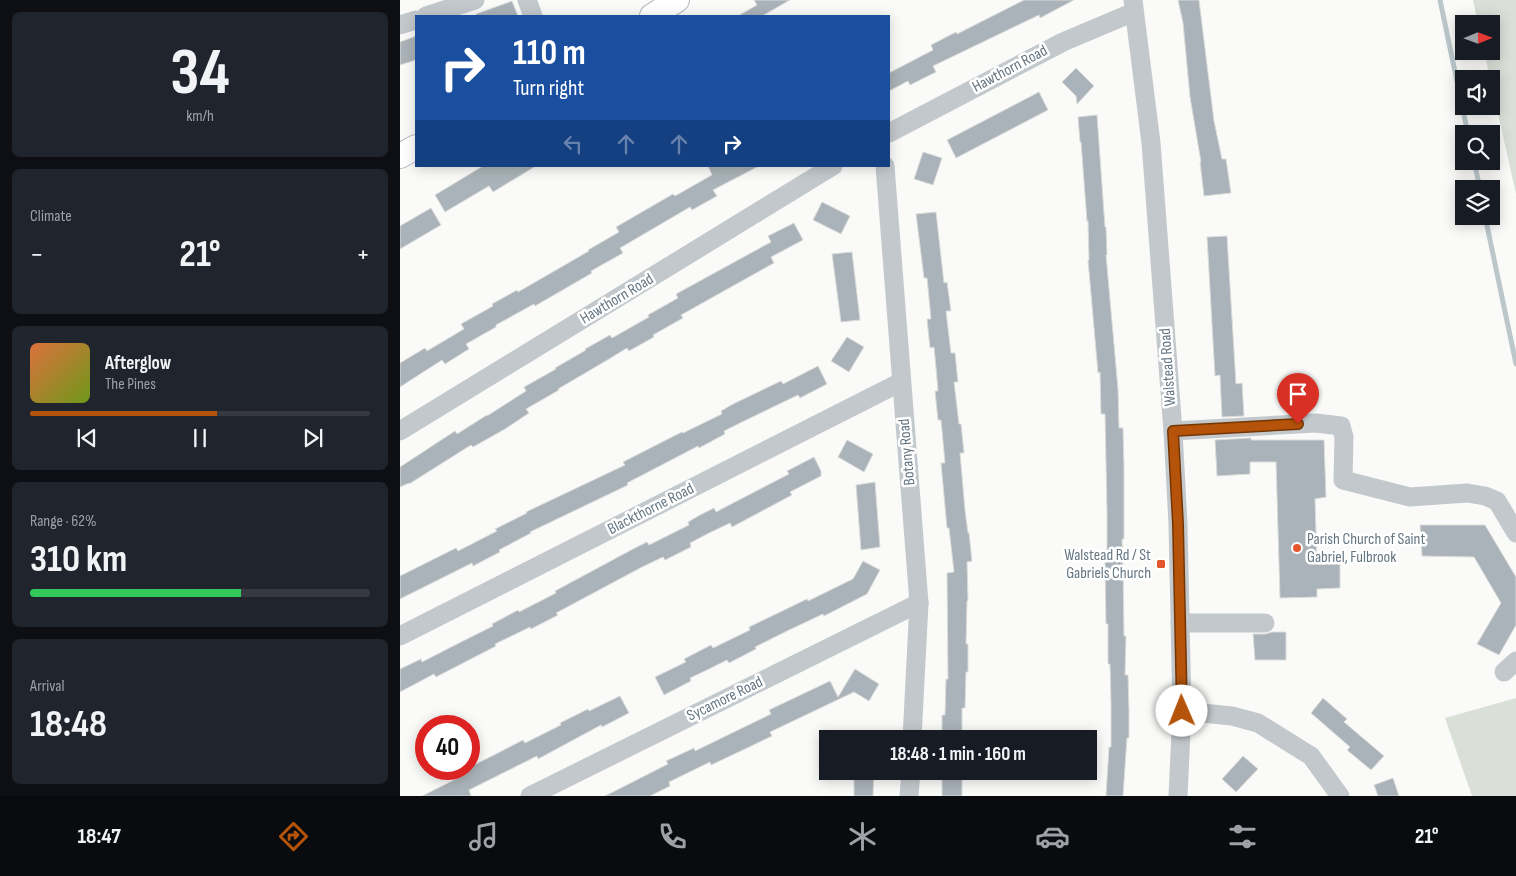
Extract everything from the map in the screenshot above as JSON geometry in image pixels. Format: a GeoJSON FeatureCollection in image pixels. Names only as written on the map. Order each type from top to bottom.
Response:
{"type":"FeatureCollection","features":[{"type":"Feature","properties":{"kind":"main road"},"geometry":{"type":"LineString","coordinates":[[652,10],[677,0]]}},
{"type":"Feature","properties":{"kind":"main road"},"geometry":{"type":"LineString","coordinates":[[400,156],[415,148]]}},
{"type":"Feature","properties":{"kind":"street"},"geometry":{"type":"LineString","coordinates":[[429,15],[475,0]]}},
{"type":"Feature","properties":{"kind":"street"},"geometry":{"type":"LineString","coordinates":[[527,0],[534,15]]}},
{"type":"Feature","properties":{"kind":"street","name":"Hawthorn Road"},"geometry":{"type":"LineString","coordinates":[[890,132],[1134,6]]}},
{"type":"Feature","properties":{"kind":"street","name":"Walstead Road"},"geometry":{"type":"LineString","coordinates":[[1134,6],[1151,143],[1173,431],[1178,524],[1182,711],[1178,796]]}},
{"type":"Feature","properties":{"kind":"street"},"geometry":{"type":"LineString","coordinates":[[400,25],[415,20]]}},
{"type":"Feature","properties":{"kind":"street","name":"Hawthorn Road"},"geometry":{"type":"LineString","coordinates":[[400,430],[831,167]]}},
{"type":"Feature","properties":{"kind":"street","name":"Botany Road"},"geometry":{"type":"LineString","coordinates":[[885,167],[919,603],[912,730]]}},
{"type":"Feature","properties":{"kind":"street","name":"Blackthorne Road"},"geometry":{"type":"LineString","coordinates":[[400,636],[901,382]]}},
{"type":"Feature","properties":{"kind":"street"},"geometry":{"type":"LineString","coordinates":[[1173,431],[1316,423],[1341,426],[1344,437],[1343,480],[1410,496],[1468,493],[1485,496],[1497,502],[1516,533]]}},
{"type":"Feature","properties":{"kind":"street","name":"Sycamore Road"},"geometry":{"type":"LineString","coordinates":[[530,796],[919,603]]}},
{"type":"Feature","properties":{"kind":"street"},"geometry":{"type":"LineString","coordinates":[[1180,623],[1265,623]]}},
{"type":"Feature","properties":{"kind":"street"},"geometry":{"type":"LineString","coordinates":[[1182,711],[1232,716],[1258,723],[1311,756],[1340,796]]}},
{"type":"Feature","properties":{"kind":"street"},"geometry":{"type":"LineString","coordinates":[[909,796],[910,780]]}},
{"type":"Feature","properties":{"kind":"shaded area"},"geometry":{"type":"Polygon","coordinates":[[[1473,0],[1516,0],[1516,194],[1498,115],[1500,115],[1500,70],[1488,70],[1486,60],[1500,60],[1500,15],[1476,15],[1473,0]]]}},
{"type":"Feature","properties":{"kind":"shaded area"},"geometry":{"type":"Polygon","coordinates":[[[1516,698],[1516,796],[1472,796],[1445,718],[1516,698]]]}},
{"type":"Feature","properties":{"kind":"building"},"geometry":{"type":"Polygon","coordinates":[[[754,0],[790,0],[764,15],[740,15],[757,5],[754,0]]]}},
{"type":"Feature","properties":{"kind":"building"},"geometry":{"type":"Polygon","coordinates":[[[1024,0],[1074,0],[1040,18],[1039,15],[933,66],[936,72],[910,85],[908,81],[890,90],[890,72],[933,50],[931,45],[956,32],[957,34],[1024,0]]]}},
{"type":"Feature","properties":{"kind":"building"},"geometry":{"type":"Polygon","coordinates":[[[1178,0],[1199,0],[1214,121],[1222,159],[1226,159],[1231,193],[1204,196],[1201,162],[1190,97],[1183,23],[1178,0]]]}},
{"type":"Feature","properties":{"kind":"building"},"geometry":{"type":"Polygon","coordinates":[[[512,1],[518,15],[476,15],[512,1]]]}},
{"type":"Feature","properties":{"kind":"building"},"geometry":{"type":"Polygon","coordinates":[[[415,36],[415,60],[400,65],[400,42],[415,36]]]}},
{"type":"Feature","properties":{"kind":"building"},"geometry":{"type":"Polygon","coordinates":[[[1076,68],[1094,86],[1077,104],[1076,96],[1062,82],[1076,68]]]}},
{"type":"Feature","properties":{"kind":"building"},"geometry":{"type":"Polygon","coordinates":[[[1039,92],[1048,110],[956,158],[947,140],[1039,92]]]}},
{"type":"Feature","properties":{"kind":"building"},"geometry":{"type":"Polygon","coordinates":[[[1097,115],[1106,227],[1106,255],[1118,389],[1119,428],[1123,428],[1124,539],[1122,539],[1124,636],[1126,636],[1125,675],[1128,675],[1129,738],[1127,738],[1123,796],[1106,796],[1109,747],[1111,747],[1111,703],[1110,664],[1108,664],[1108,624],[1106,624],[1105,554],[1107,554],[1107,512],[1105,414],[1101,414],[1100,372],[1098,373],[1088,260],[1088,221],[1078,117],[1097,115]]]}},
{"type":"Feature","properties":{"kind":"building"},"geometry":{"type":"Polygon","coordinates":[[[923,152],[942,158],[933,185],[914,179],[923,152]]]}},
{"type":"Feature","properties":{"kind":"building"},"geometry":{"type":"Polygon","coordinates":[[[481,167],[534,167],[493,192],[489,186],[445,212],[435,195],[481,167]]]}},
{"type":"Feature","properties":{"kind":"building"},"geometry":{"type":"Polygon","coordinates":[[[708,167],[757,167],[713,190],[717,196],[692,210],[690,207],[620,248],[623,253],[591,271],[592,273],[535,306],[534,304],[496,325],[496,327],[466,344],[469,349],[445,364],[442,360],[400,387],[400,363],[425,348],[427,351],[464,329],[461,324],[493,306],[492,304],[517,290],[518,292],[589,251],[619,232],[616,227],[673,194],[675,196],[712,175],[708,167]]]}},
{"type":"Feature","properties":{"kind":"building"},"geometry":{"type":"Polygon","coordinates":[[[822,202],[850,216],[841,234],[813,220],[822,202]]]}},
{"type":"Feature","properties":{"kind":"building"},"geometry":{"type":"Polygon","coordinates":[[[431,208],[441,225],[400,249],[400,226],[431,208]]]}},
{"type":"Feature","properties":{"kind":"building"},"geometry":{"type":"Polygon","coordinates":[[[936,212],[944,283],[947,282],[951,311],[946,311],[951,353],[955,353],[958,382],[954,382],[964,453],[960,453],[972,561],[967,562],[966,644],[968,644],[968,672],[966,672],[965,708],[962,708],[962,730],[942,730],[942,715],[945,715],[946,679],[948,679],[947,573],[954,572],[949,528],[947,528],[941,463],[945,463],[941,420],[938,420],[935,391],[938,391],[934,347],[930,348],[927,319],[931,319],[927,278],[924,278],[916,214],[936,212]]]}},
{"type":"Feature","properties":{"kind":"building"},"geometry":{"type":"Polygon","coordinates":[[[794,223],[803,240],[771,257],[774,263],[681,315],[683,318],[653,335],[654,337],[629,351],[627,348],[558,389],[526,409],[529,413],[505,429],[473,447],[471,445],[409,484],[400,487],[400,467],[455,431],[457,434],[487,416],[526,391],[524,387],[556,369],[585,349],[610,335],[612,338],[649,317],[648,315],[678,298],[676,294],[771,242],[768,236],[794,223]]]}},
{"type":"Feature","properties":{"kind":"building"},"geometry":{"type":"Polygon","coordinates":[[[1227,236],[1236,384],[1242,383],[1244,416],[1222,417],[1220,375],[1215,376],[1207,237],[1227,236]]]}},
{"type":"Feature","properties":{"kind":"building"},"geometry":{"type":"Polygon","coordinates":[[[852,252],[860,320],[841,322],[832,254],[852,252]]]}},
{"type":"Feature","properties":{"kind":"building"},"geometry":{"type":"Polygon","coordinates":[[[847,337],[864,347],[849,372],[831,361],[847,337]]]}},
{"type":"Feature","properties":{"kind":"building"},"geometry":{"type":"Polygon","coordinates":[[[818,366],[827,384],[800,398],[798,395],[724,431],[725,434],[699,448],[698,446],[627,483],[628,485],[530,532],[499,550],[500,552],[473,566],[472,563],[400,599],[400,576],[456,548],[458,551],[497,531],[495,529],[526,512],[625,465],[623,462],[722,414],[721,411],[733,404],[781,381],[783,384],[818,366]]]}},
{"type":"Feature","properties":{"kind":"building"},"geometry":{"type":"Polygon","coordinates":[[[1251,438],[1251,440],[1324,440],[1326,497],[1315,499],[1317,564],[1340,564],[1340,588],[1317,589],[1317,597],[1280,598],[1276,462],[1250,462],[1250,474],[1217,476],[1215,440],[1251,438]]]}},
{"type":"Feature","properties":{"kind":"building"},"geometry":{"type":"Polygon","coordinates":[[[847,440],[873,454],[864,472],[838,457],[847,440]]]}},
{"type":"Feature","properties":{"kind":"building"},"geometry":{"type":"Polygon","coordinates":[[[814,457],[821,471],[821,476],[790,492],[792,495],[732,527],[730,523],[709,533],[690,543],[691,547],[665,560],[663,557],[642,567],[556,613],[558,615],[531,629],[530,627],[436,677],[434,674],[400,692],[400,669],[421,659],[422,662],[493,626],[492,624],[556,593],[555,591],[633,549],[647,542],[649,545],[689,525],[688,522],[714,508],[716,512],[789,474],[787,471],[814,457]]]}},
{"type":"Feature","properties":{"kind":"building"},"geometry":{"type":"Polygon","coordinates":[[[875,482],[880,547],[861,550],[856,485],[875,482]]]}},
{"type":"Feature","properties":{"kind":"building"},"geometry":{"type":"Polygon","coordinates":[[[1420,525],[1485,525],[1516,577],[1516,625],[1499,655],[1477,644],[1501,603],[1474,557],[1422,556],[1420,525]]]}},
{"type":"Feature","properties":{"kind":"building"},"geometry":{"type":"Polygon","coordinates":[[[863,561],[880,570],[867,594],[755,647],[756,649],[729,663],[727,660],[690,678],[691,681],[664,695],[655,677],[686,662],[684,659],[711,645],[713,648],[750,630],[749,627],[853,579],[863,561]]]}},
{"type":"Feature","properties":{"kind":"building"},"geometry":{"type":"Polygon","coordinates":[[[1286,632],[1286,660],[1255,660],[1253,634],[1286,632]]]}},
{"type":"Feature","properties":{"kind":"building"},"geometry":{"type":"Polygon","coordinates":[[[855,669],[879,684],[869,701],[854,692],[770,732],[772,736],[711,765],[710,762],[669,782],[670,786],[650,796],[605,796],[668,764],[666,761],[694,748],[695,751],[771,714],[769,710],[830,681],[838,697],[855,669]]]}},
{"type":"Feature","properties":{"kind":"building"},"geometry":{"type":"Polygon","coordinates":[[[620,696],[629,713],[602,727],[601,725],[538,759],[537,756],[469,790],[471,796],[422,796],[454,780],[480,780],[480,762],[523,740],[525,743],[588,709],[589,711],[620,696]]]}},
{"type":"Feature","properties":{"kind":"building"},"geometry":{"type":"Polygon","coordinates":[[[1323,698],[1347,719],[1344,722],[1384,756],[1371,770],[1347,750],[1350,747],[1311,713],[1323,698]]]}},
{"type":"Feature","properties":{"kind":"building"},"geometry":{"type":"Polygon","coordinates":[[[1243,756],[1258,769],[1236,792],[1222,779],[1243,756]]]}},
{"type":"Feature","properties":{"kind":"building"},"geometry":{"type":"Polygon","coordinates":[[[1393,778],[1399,796],[1378,796],[1374,785],[1393,778]]]}},
{"type":"Feature","properties":{"kind":"building"},"geometry":{"type":"Polygon","coordinates":[[[854,780],[874,780],[873,796],[854,796],[854,780]]]}},
{"type":"Feature","properties":{"kind":"building"},"geometry":{"type":"Polygon","coordinates":[[[942,780],[962,780],[962,796],[942,796],[942,780]]]}},
{"type":"Feature","properties":{"kind":"waterway"},"geometry":{"type":"LineString","coordinates":[[1440,0],[1466,125]]}},
{"type":"Feature","properties":{"kind":"waterway"},"geometry":{"type":"LineString","coordinates":[[1476,170],[1478,180]]}},
{"type":"Feature","properties":{"kind":"waterway"},"geometry":{"type":"LineString","coordinates":[[1487,225],[1516,364]]}},
{"type":"Feature","properties":{"kind":"place","name":"Parish Church of Saint Gabriel, Fulbrook"},"geometry":{"type":"Point","coordinates":[1297,548]}},
{"type":"Feature","properties":{"kind":"place","name":"Walstead Rd / St Gabriels Church"},"geometry":{"type":"Point","coordinates":[1161,564]}},
{"type":"Feature","properties":{"kind":"route"},"geometry":{"type":"LineString","coordinates":[[1182,711],[1178,524],[1173,431],[1298,424]]}}]}
